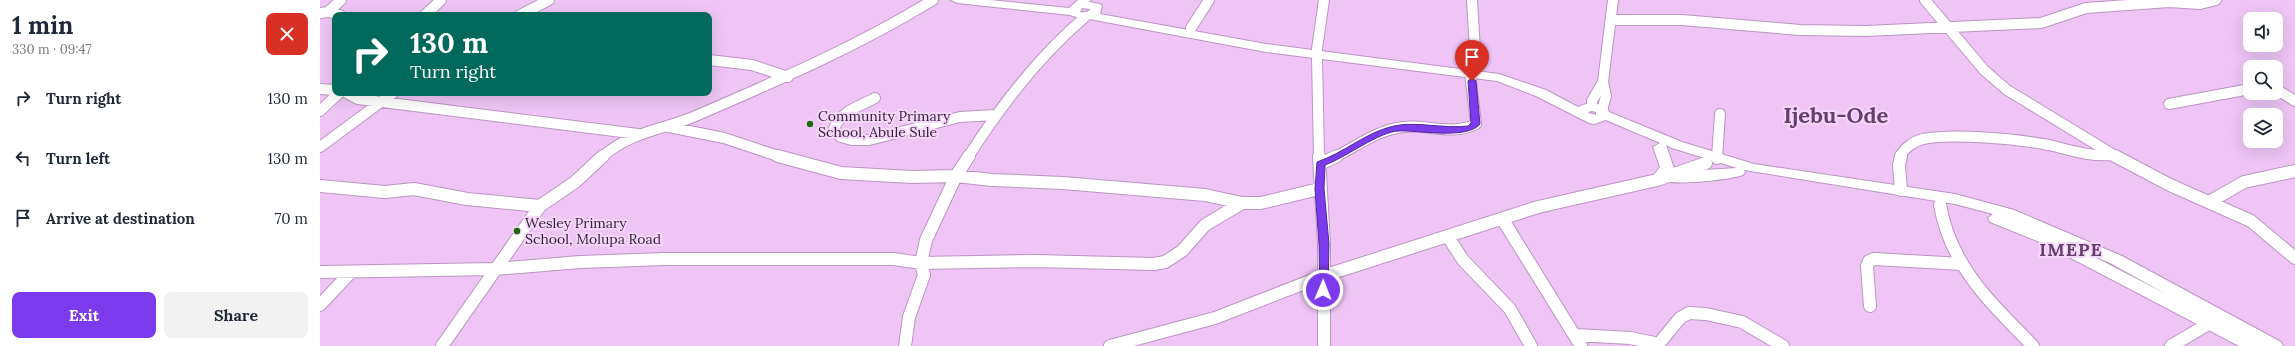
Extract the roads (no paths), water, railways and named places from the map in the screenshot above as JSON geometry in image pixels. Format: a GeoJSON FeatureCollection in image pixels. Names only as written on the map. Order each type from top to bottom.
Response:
{"type":"FeatureCollection","features":[{"type":"Feature","properties":{"kind":"main road"},"geometry":{"type":"LineString","coordinates":[[957,0],[1085,8],[1245,45],[1473,70],[1529,88],[1594,112],[1677,145],[1738,172],[1778,182],[1940,205],[1998,219],[2031,232],[2253,346]]}},
{"type":"Feature","properties":{"kind":"main road"},"geometry":{"type":"LineString","coordinates":[[1014,0],[1085,8],[1317,53]]}},
{"type":"Feature","properties":{"kind":"main road"},"geometry":{"type":"LineString","coordinates":[[1594,112],[1660,147],[1711,160],[1777,173],[1901,190],[1989,206],[2040,225],[2117,260],[2275,346]]}},
{"type":"Feature","properties":{"kind":"main road"},"geometry":{"type":"LineString","coordinates":[[1660,147],[1667,168],[1662,179],[1738,172]]}},
{"type":"Feature","properties":{"kind":"street"},"geometry":{"type":"LineString","coordinates":[[324,12],[341,0]]}},
{"type":"Feature","properties":{"kind":"street"},"geometry":{"type":"LineString","coordinates":[[428,12],[441,0]]}},
{"type":"Feature","properties":{"kind":"street"},"geometry":{"type":"LineString","coordinates":[[526,12],[549,0]]}},
{"type":"Feature","properties":{"kind":"street"},"geometry":{"type":"LineString","coordinates":[[442,346],[540,206],[549,198],[568,188],[612,149],[638,134],[668,126],[789,77],[859,44],[933,0]]}},
{"type":"Feature","properties":{"kind":"street"},"geometry":{"type":"LineString","coordinates":[[1191,28],[1209,0]]}},
{"type":"Feature","properties":{"kind":"street"},"geometry":{"type":"LineString","coordinates":[[1324,0],[1317,53],[1320,189],[1324,244],[1324,346]]}},
{"type":"Feature","properties":{"kind":"street"},"geometry":{"type":"LineString","coordinates":[[1320,164],[1336,158],[1358,144],[1396,128],[1457,130],[1470,128],[1476,124],[1473,70],[1472,0]]}},
{"type":"Feature","properties":{"kind":"street"},"geometry":{"type":"LineString","coordinates":[[1594,112],[1606,96],[1603,82],[1613,0]]}},
{"type":"Feature","properties":{"kind":"street"},"geometry":{"type":"LineString","coordinates":[[1926,0],[1946,27],[1994,81],[2025,102],[2114,155],[2170,185],[2251,221],[2295,258]]}},
{"type":"Feature","properties":{"kind":"street"},"geometry":{"type":"LineString","coordinates":[[1611,20],[1682,20],[1828,32],[2041,23],[2086,8],[2169,2],[2200,4],[2216,0]]}},
{"type":"Feature","properties":{"kind":"street"},"geometry":{"type":"LineString","coordinates":[[905,346],[909,317],[924,275],[921,263],[926,240],[956,176],[995,115],[1067,32],[1085,8]]}},
{"type":"Feature","properties":{"kind":"street"},"geometry":{"type":"LineString","coordinates":[[712,60],[752,65],[774,74],[789,77]]}},
{"type":"Feature","properties":{"kind":"street"},"geometry":{"type":"LineString","coordinates":[[320,89],[332,90]]}},
{"type":"Feature","properties":{"kind":"street"},"geometry":{"type":"LineString","coordinates":[[2169,104],[2243,90]]}},
{"type":"Feature","properties":{"kind":"street"},"geometry":{"type":"LineString","coordinates":[[2283,93],[2295,101]]}},
{"type":"Feature","properties":{"kind":"street"},"geometry":{"type":"LineString","coordinates":[[320,110],[336,96]]}},
{"type":"Feature","properties":{"kind":"street"},"geometry":{"type":"LineString","coordinates":[[352,96],[358,99],[638,134]]}},
{"type":"Feature","properties":{"kind":"street"},"geometry":{"type":"LineString","coordinates":[[320,147],[389,96]]}},
{"type":"Feature","properties":{"kind":"street"},"geometry":{"type":"LineString","coordinates":[[875,98],[851,109],[836,121],[833,131],[841,137],[852,140],[869,140],[960,117],[995,115]]}},
{"type":"Feature","properties":{"kind":"street"},"geometry":{"type":"LineString","coordinates":[[1110,346],[1141,342],[1215,318],[1323,276],[1570,199],[1662,179],[1711,160],[1720,114]]}},
{"type":"Feature","properties":{"kind":"street"},"geometry":{"type":"LineString","coordinates":[[668,126],[724,138],[793,161],[840,173],[864,176],[956,176],[1205,195],[1242,203],[1261,203],[1320,189]]}},
{"type":"Feature","properties":{"kind":"street"},"geometry":{"type":"LineString","coordinates":[[1901,190],[1898,161],[1900,154],[1913,142],[1923,139],[1996,138],[2043,144],[2094,156],[2114,155]]}},
{"type":"Feature","properties":{"kind":"street"},"geometry":{"type":"LineString","coordinates":[[2208,202],[2244,182],[2295,171]]}},
{"type":"Feature","properties":{"kind":"street"},"geometry":{"type":"LineString","coordinates":[[320,186],[385,192],[414,189],[467,198],[540,206]]}},
{"type":"Feature","properties":{"kind":"street"},"geometry":{"type":"LineString","coordinates":[[320,272],[495,269],[580,262],[665,259],[894,259],[921,263],[1035,261],[1141,265],[1166,262],[1182,251],[1205,225],[1242,203]]}},
{"type":"Feature","properties":{"kind":"street"},"geometry":{"type":"LineString","coordinates":[[1940,205],[1944,232],[1962,264],[2000,314],[2033,346]]}},
{"type":"Feature","properties":{"kind":"street"},"geometry":{"type":"LineString","coordinates":[[1503,220],[1578,341],[1630,338],[1658,345],[1680,318],[1689,313],[1706,314],[1742,322],[1783,346]]}},
{"type":"Feature","properties":{"kind":"street"},"geometry":{"type":"LineString","coordinates":[[1448,237],[1463,260],[1510,309],[1531,346]]}},
{"type":"Feature","properties":{"kind":"street"},"geometry":{"type":"LineString","coordinates":[[1870,306],[1867,266],[1869,261],[1874,259],[1962,264]]}},
{"type":"Feature","properties":{"kind":"street"},"geometry":{"type":"LineString","coordinates":[[320,304],[351,272]]}},
{"type":"Feature","properties":{"kind":"street"},"geometry":{"type":"LineString","coordinates":[[2171,346],[2210,323]]}},
{"type":"Feature","properties":{"kind":"place","name":"Community Primary School, Abule Sule"},"geometry":{"type":"Point","coordinates":[810,124]}},
{"type":"Feature","properties":{"kind":"place","name":"Wesley Primary School, Molupa Road"},"geometry":{"type":"Point","coordinates":[517,231]}},
{"type":"Feature","properties":{"kind":"district","name":"Ijebu-Ode"},"geometry":{"type":"Point","coordinates":[1836,115]}},
{"type":"Feature","properties":{"kind":"district","name":"IMEPE"},"geometry":{"type":"Point","coordinates":[2071,250]}}]}
